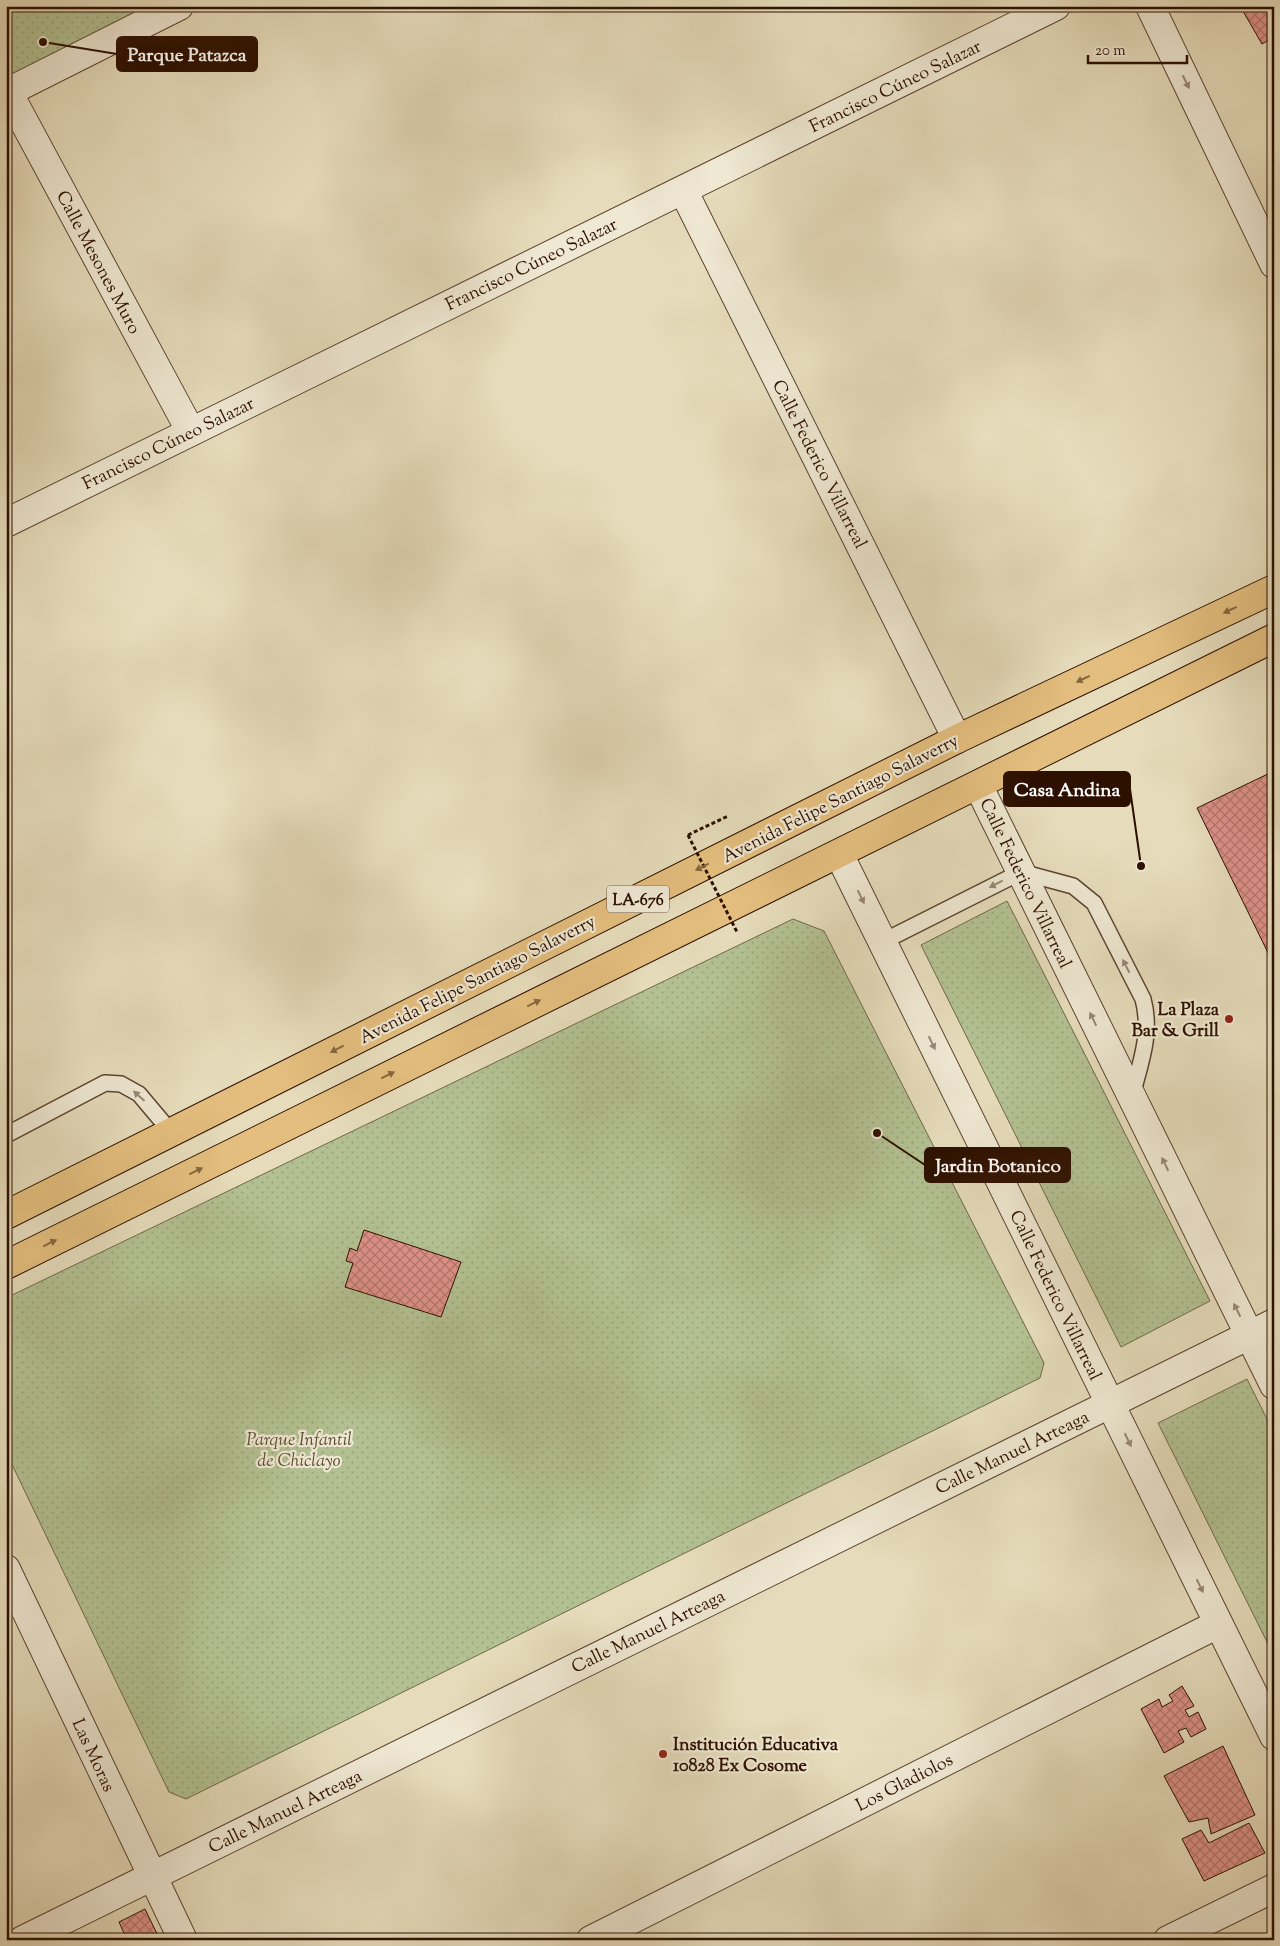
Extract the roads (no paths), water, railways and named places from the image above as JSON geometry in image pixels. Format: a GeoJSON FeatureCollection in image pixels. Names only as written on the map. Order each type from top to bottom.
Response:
{"type":"FeatureCollection","features":[{"type":"Feature","properties":{"kind":"main road","name":"Avenida Felipe Santiago Salaverry"},"geometry":{"type":"LineString","coordinates":[[6,1215],[957,739],[1274,589]]}},
{"type":"Feature","properties":{"kind":"main road","name":"LA-676"},"geometry":{"type":"LineString","coordinates":[[6,1265],[1274,638]]}},
{"type":"Feature","properties":{"kind":"street"},"geometry":{"type":"LineString","coordinates":[[7,92],[179,6]]}},
{"type":"Feature","properties":{"kind":"street"},"geometry":{"type":"LineString","coordinates":[[1150,6],[1274,264]]}},
{"type":"Feature","properties":{"kind":"street","name":"Francisco Cúneo Salazar"},"geometry":{"type":"LineString","coordinates":[[10,520],[1051,8]]}},
{"type":"Feature","properties":{"kind":"street","name":"Calle Mesones Muro"},"geometry":{"type":"LineString","coordinates":[[7,92],[191,432]]}},
{"type":"Feature","properties":{"kind":"street","name":"Calle Federico Villarreal"},"geometry":{"type":"LineString","coordinates":[[683,190],[957,739]]}},
{"type":"Feature","properties":{"kind":"street","name":"Calle Federico Villarreal"},"geometry":{"type":"LineString","coordinates":[[978,785],[1274,1385]]}},
{"type":"Feature","properties":{"kind":"street","name":"Calle Federico Villarreal"},"geometry":{"type":"LineString","coordinates":[[839,854],[1274,1736]]}},
{"type":"Feature","properties":{"kind":"street","name":"Calle Manuel Arteaga"},"geometry":{"type":"LineString","coordinates":[[23,1940],[1274,1323]]}},
{"type":"Feature","properties":{"kind":"street","name":"Las Moras"},"geometry":{"type":"LineString","coordinates":[[6,1569],[183,1940]]}},
{"type":"Feature","properties":{"kind":"street","name":"Los Gladiolos"},"geometry":{"type":"LineString","coordinates":[[590,1940],[1218,1624]]}},
{"type":"Feature","properties":{"kind":"street"},"geometry":{"type":"LineString","coordinates":[[1168,1940],[1274,1888]]}},
{"type":"Feature","properties":{"kind":"lane"},"geometry":{"type":"LineString","coordinates":[[882,942],[1020,872],[1073,886],[1094,903],[1143,999],[1148,1015],[1144,1049],[1131,1096]]}},
{"type":"Feature","properties":{"kind":"lane"},"geometry":{"type":"LineString","coordinates":[[6,1135],[105,1083],[121,1084],[139,1094],[171,1132]]}},
{"type":"Feature","properties":{"kind":"place","name":"Parque Patazca"},"geometry":{"type":"Point","coordinates":[43,42]}},
{"type":"Feature","properties":{"kind":"place","name":"Casa Andina"},"geometry":{"type":"Point","coordinates":[1141,866]}},
{"type":"Feature","properties":{"kind":"place","name":"La Plaza Bar & Grill"},"geometry":{"type":"Point","coordinates":[1229,1019]}},
{"type":"Feature","properties":{"kind":"place","name":"Jardin Botanico"},"geometry":{"type":"Point","coordinates":[877,1133]}},
{"type":"Feature","properties":{"kind":"place","name":"Institución Educativa 10828 Ex Cosome"},"geometry":{"type":"Point","coordinates":[663,1754]}},
{"type":"Feature","properties":{"kind":"park label","name":"Parque Infantil de Chiclayo"},"geometry":{"type":"Point","coordinates":[299,1449]}}]}
